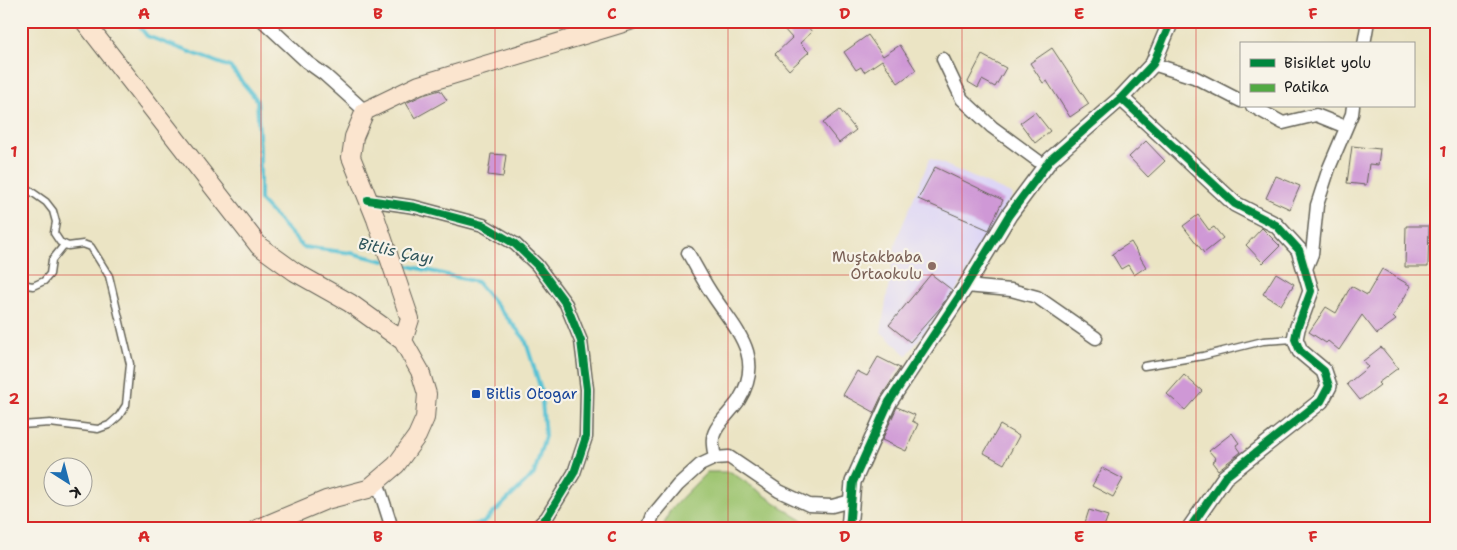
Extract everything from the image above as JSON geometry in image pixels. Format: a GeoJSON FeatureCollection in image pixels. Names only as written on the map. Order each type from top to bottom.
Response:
{"type":"FeatureCollection","features":[{"type":"Feature","properties":{"kind":"main road"},"geometry":{"type":"LineString","coordinates":[[84,21],[259,246],[294,272],[350,303],[403,341],[420,371],[427,394],[425,418],[417,436],[396,465],[368,488],[326,500],[257,529]]}},
{"type":"Feature","properties":{"kind":"main road"},"geometry":{"type":"LineString","coordinates":[[403,341],[410,319],[376,219],[351,157],[354,137],[365,111],[419,85],[630,21]]}},
{"type":"Feature","properties":{"kind":"street"},"geometry":{"type":"LineString","coordinates":[[263,21],[307,62],[326,75],[365,111]]}},
{"type":"Feature","properties":{"kind":"street"},"geometry":{"type":"LineString","coordinates":[[849,529],[853,482],[889,402],[966,286],[1009,215],[1045,166],[1121,98],[1153,64],[1171,21]]}},
{"type":"Feature","properties":{"kind":"street"},"geometry":{"type":"LineString","coordinates":[[1364,42],[1368,21]]}},
{"type":"Feature","properties":{"kind":"street"},"geometry":{"type":"LineString","coordinates":[[943,59],[962,99],[992,127],[1045,166]]}},
{"type":"Feature","properties":{"kind":"street"},"geometry":{"type":"LineString","coordinates":[[1153,64],[1194,77],[1240,100]]}},
{"type":"Feature","properties":{"kind":"street"},"geometry":{"type":"LineString","coordinates":[[1121,98],[1235,204],[1276,225],[1299,250],[1311,291],[1295,339],[1300,351],[1324,371],[1329,386],[1321,401],[1224,477],[1189,529]]}},
{"type":"Feature","properties":{"kind":"street"},"geometry":{"type":"LineString","coordinates":[[1256,108],[1283,123],[1316,115],[1346,127]]}},
{"type":"Feature","properties":{"kind":"street"},"geometry":{"type":"LineString","coordinates":[[1305,271],[1312,254],[1317,205],[1329,168],[1352,114],[1353,108]]}},
{"type":"Feature","properties":{"kind":"street"},"geometry":{"type":"LineString","coordinates":[[368,200],[415,207],[483,225],[515,244],[537,265],[566,304],[581,341],[587,390],[586,437],[574,473],[547,517],[536,529]]}},
{"type":"Feature","properties":{"kind":"street"},"geometry":{"type":"LineString","coordinates":[[688,253],[712,294],[742,336],[750,361],[750,375],[739,400],[717,428],[712,438],[715,458]]}},
{"type":"Feature","properties":{"kind":"street"},"geometry":{"type":"LineString","coordinates":[[966,286],[1011,290],[1037,297],[1096,338]]}},
{"type":"Feature","properties":{"kind":"street"},"geometry":{"type":"LineString","coordinates":[[648,529],[652,515],[678,484],[700,465],[715,458],[728,458],[779,491],[809,505],[832,506],[852,501]]}},
{"type":"Feature","properties":{"kind":"street"},"geometry":{"type":"LineString","coordinates":[[377,481],[389,525]]}},
{"type":"Feature","properties":{"kind":"lane"},"geometry":{"type":"LineString","coordinates":[[21,425],[50,424],[98,429],[114,421],[126,406],[130,364],[109,276],[96,253],[91,247],[83,244],[72,247],[60,242],[54,234],[56,222],[53,211],[46,202],[29,190]]}},
{"type":"Feature","properties":{"kind":"lane"},"geometry":{"type":"LineString","coordinates":[[21,284],[33,286],[44,282],[50,274],[52,260],[64,245]]}},
{"type":"Feature","properties":{"kind":"lane"},"geometry":{"type":"LineString","coordinates":[[1144,366],[1203,356],[1263,341],[1295,339]]}},
{"type":"Feature","properties":{"kind":"shaded area","name":"Muştakbaba Ortaokulu"},"geometry":{"type":"Polygon","coordinates":[[[930,158],[1013,195],[957,290],[907,355],[881,332],[896,241],[930,158]]]}},
{"type":"Feature","properties":{"kind":"green space"},"geometry":{"type":"Polygon","coordinates":[[[707,472],[731,472],[817,529],[662,529],[670,510],[707,472]]]}},
{"type":"Feature","properties":{"kind":"building"},"geometry":{"type":"Polygon","coordinates":[[[791,21],[803,21],[812,32],[800,43],[809,52],[789,70],[775,54],[792,38],[783,28],[791,21]]]}},
{"type":"Feature","properties":{"kind":"building"},"geometry":{"type":"Polygon","coordinates":[[[868,35],[883,56],[900,45],[916,70],[898,83],[882,60],[864,72],[861,67],[856,70],[844,52],[868,35]]]}},
{"type":"Feature","properties":{"kind":"building"},"geometry":{"type":"Polygon","coordinates":[[[1052,48],[1089,104],[1070,117],[1047,81],[1043,83],[1030,63],[1052,48]]]}},
{"type":"Feature","properties":{"kind":"building"},"geometry":{"type":"Polygon","coordinates":[[[982,55],[1006,68],[995,87],[982,80],[978,88],[968,82],[982,55]]]}},
{"type":"Feature","properties":{"kind":"building"},"geometry":{"type":"Polygon","coordinates":[[[440,90],[447,100],[415,118],[406,103],[440,90]]]}},
{"type":"Feature","properties":{"kind":"building"},"geometry":{"type":"Polygon","coordinates":[[[840,110],[856,130],[839,143],[823,123],[840,110]]]}},
{"type":"Feature","properties":{"kind":"building"},"geometry":{"type":"Polygon","coordinates":[[[1035,112],[1050,131],[1035,143],[1020,123],[1035,112]]]}},
{"type":"Feature","properties":{"kind":"building"},"geometry":{"type":"Polygon","coordinates":[[[1146,141],[1165,161],[1148,177],[1129,157],[1146,141]]]}},
{"type":"Feature","properties":{"kind":"building"},"geometry":{"type":"Polygon","coordinates":[[[1352,146],[1380,149],[1378,165],[1369,164],[1366,185],[1347,183],[1352,146]]]}},
{"type":"Feature","properties":{"kind":"building"},"geometry":{"type":"Polygon","coordinates":[[[491,154],[506,155],[503,177],[488,175],[491,154]]]}},
{"type":"Feature","properties":{"kind":"building"},"geometry":{"type":"Polygon","coordinates":[[[935,167],[1003,200],[989,230],[918,199],[935,167]]]}},
{"type":"Feature","properties":{"kind":"building"},"geometry":{"type":"Polygon","coordinates":[[[1276,176],[1300,186],[1290,209],[1266,198],[1276,176]]]}},
{"type":"Feature","properties":{"kind":"building"},"geometry":{"type":"Polygon","coordinates":[[[1198,215],[1209,230],[1214,227],[1223,238],[1204,253],[1183,226],[1198,215]]]}},
{"type":"Feature","properties":{"kind":"building"},"geometry":{"type":"Polygon","coordinates":[[[1406,226],[1429,226],[1428,267],[1405,267],[1406,226]]]}},
{"type":"Feature","properties":{"kind":"building"},"geometry":{"type":"Polygon","coordinates":[[[1262,228],[1280,246],[1263,263],[1246,245],[1262,228]]]}},
{"type":"Feature","properties":{"kind":"building"},"geometry":{"type":"Polygon","coordinates":[[[1131,242],[1146,267],[1134,275],[1128,265],[1121,269],[1112,254],[1131,242]]]}},
{"type":"Feature","properties":{"kind":"building"},"geometry":{"type":"Polygon","coordinates":[[[1382,269],[1411,286],[1393,317],[1396,320],[1377,334],[1362,315],[1339,350],[1328,341],[1326,343],[1309,332],[1326,307],[1336,313],[1351,286],[1367,295],[1382,269]]]}},
{"type":"Feature","properties":{"kind":"building"},"geometry":{"type":"Polygon","coordinates":[[[1276,273],[1294,284],[1281,305],[1263,294],[1276,273]]]}},
{"type":"Feature","properties":{"kind":"building"},"geometry":{"type":"Polygon","coordinates":[[[931,274],[952,290],[940,308],[910,342],[889,325],[931,274]]]}},
{"type":"Feature","properties":{"kind":"building"},"geometry":{"type":"Polygon","coordinates":[[[1381,347],[1398,368],[1360,400],[1347,384],[1368,367],[1363,361],[1381,347]]]}},
{"type":"Feature","properties":{"kind":"building"},"geometry":{"type":"Polygon","coordinates":[[[878,357],[900,368],[881,397],[874,412],[843,395],[857,371],[867,376],[878,357]]]}},
{"type":"Feature","properties":{"kind":"building"},"geometry":{"type":"Polygon","coordinates":[[[1184,375],[1202,391],[1185,410],[1167,394],[1184,375]]]}},
{"type":"Feature","properties":{"kind":"building"},"geometry":{"type":"Polygon","coordinates":[[[897,407],[915,415],[912,421],[918,424],[906,451],[882,440],[897,407]]]}},
{"type":"Feature","properties":{"kind":"building"},"geometry":{"type":"Polygon","coordinates":[[[1000,425],[1019,436],[1004,464],[984,453],[1000,425]]]}},
{"type":"Feature","properties":{"kind":"building"},"geometry":{"type":"Polygon","coordinates":[[[1232,433],[1239,443],[1236,445],[1241,452],[1218,470],[1212,462],[1216,459],[1209,451],[1232,433]]]}},
{"type":"Feature","properties":{"kind":"building"},"geometry":{"type":"Polygon","coordinates":[[[1102,468],[1123,479],[1113,497],[1092,486],[1102,468]]]}},
{"type":"Feature","properties":{"kind":"building"},"geometry":{"type":"Polygon","coordinates":[[[1089,510],[1108,516],[1103,529],[1083,529],[1089,510]]]}},
{"type":"Feature","properties":{"kind":"waterway","name":"Bitlis Çayı"},"geometry":{"type":"LineString","coordinates":[[135,21],[147,36],[230,67],[257,100],[260,200],[303,247],[351,253],[384,261]]}},
{"type":"Feature","properties":{"kind":"waterway","name":"Bitlis Çayı"},"geometry":{"type":"LineString","coordinates":[[396,263],[477,282],[525,339],[541,390],[545,436],[534,474],[483,523],[449,529]]}},
{"type":"Feature","properties":{"kind":"marked path"},"geometry":{"type":"LineString","coordinates":[[1425,529],[1436,528]]}},
{"type":"Feature","properties":{"kind":"cycle path"},"geometry":{"type":"LineString","coordinates":[[849,529],[853,482],[889,402],[966,286],[1009,215],[1050,160],[1121,98],[1153,64],[1171,21]]}},
{"type":"Feature","properties":{"kind":"cycle path"},"geometry":{"type":"LineString","coordinates":[[1121,98],[1235,204],[1276,225],[1299,250],[1311,291],[1295,339],[1300,351],[1324,371],[1329,386],[1321,401],[1225,477],[1189,529]]}},
{"type":"Feature","properties":{"kind":"cycle path"},"geometry":{"type":"LineString","coordinates":[[368,200],[415,207],[483,225],[515,244],[537,265],[566,304],[581,341],[587,389],[586,437],[574,473],[547,517],[535,529]]}},
{"type":"Feature","properties":{"kind":"place","name":"Muştakbaba Ortaokulu"},"geometry":{"type":"Point","coordinates":[932,266]}},
{"type":"Feature","properties":{"kind":"place","name":"Bitlis Otogar"},"geometry":{"type":"Point","coordinates":[476,394]}}]}
